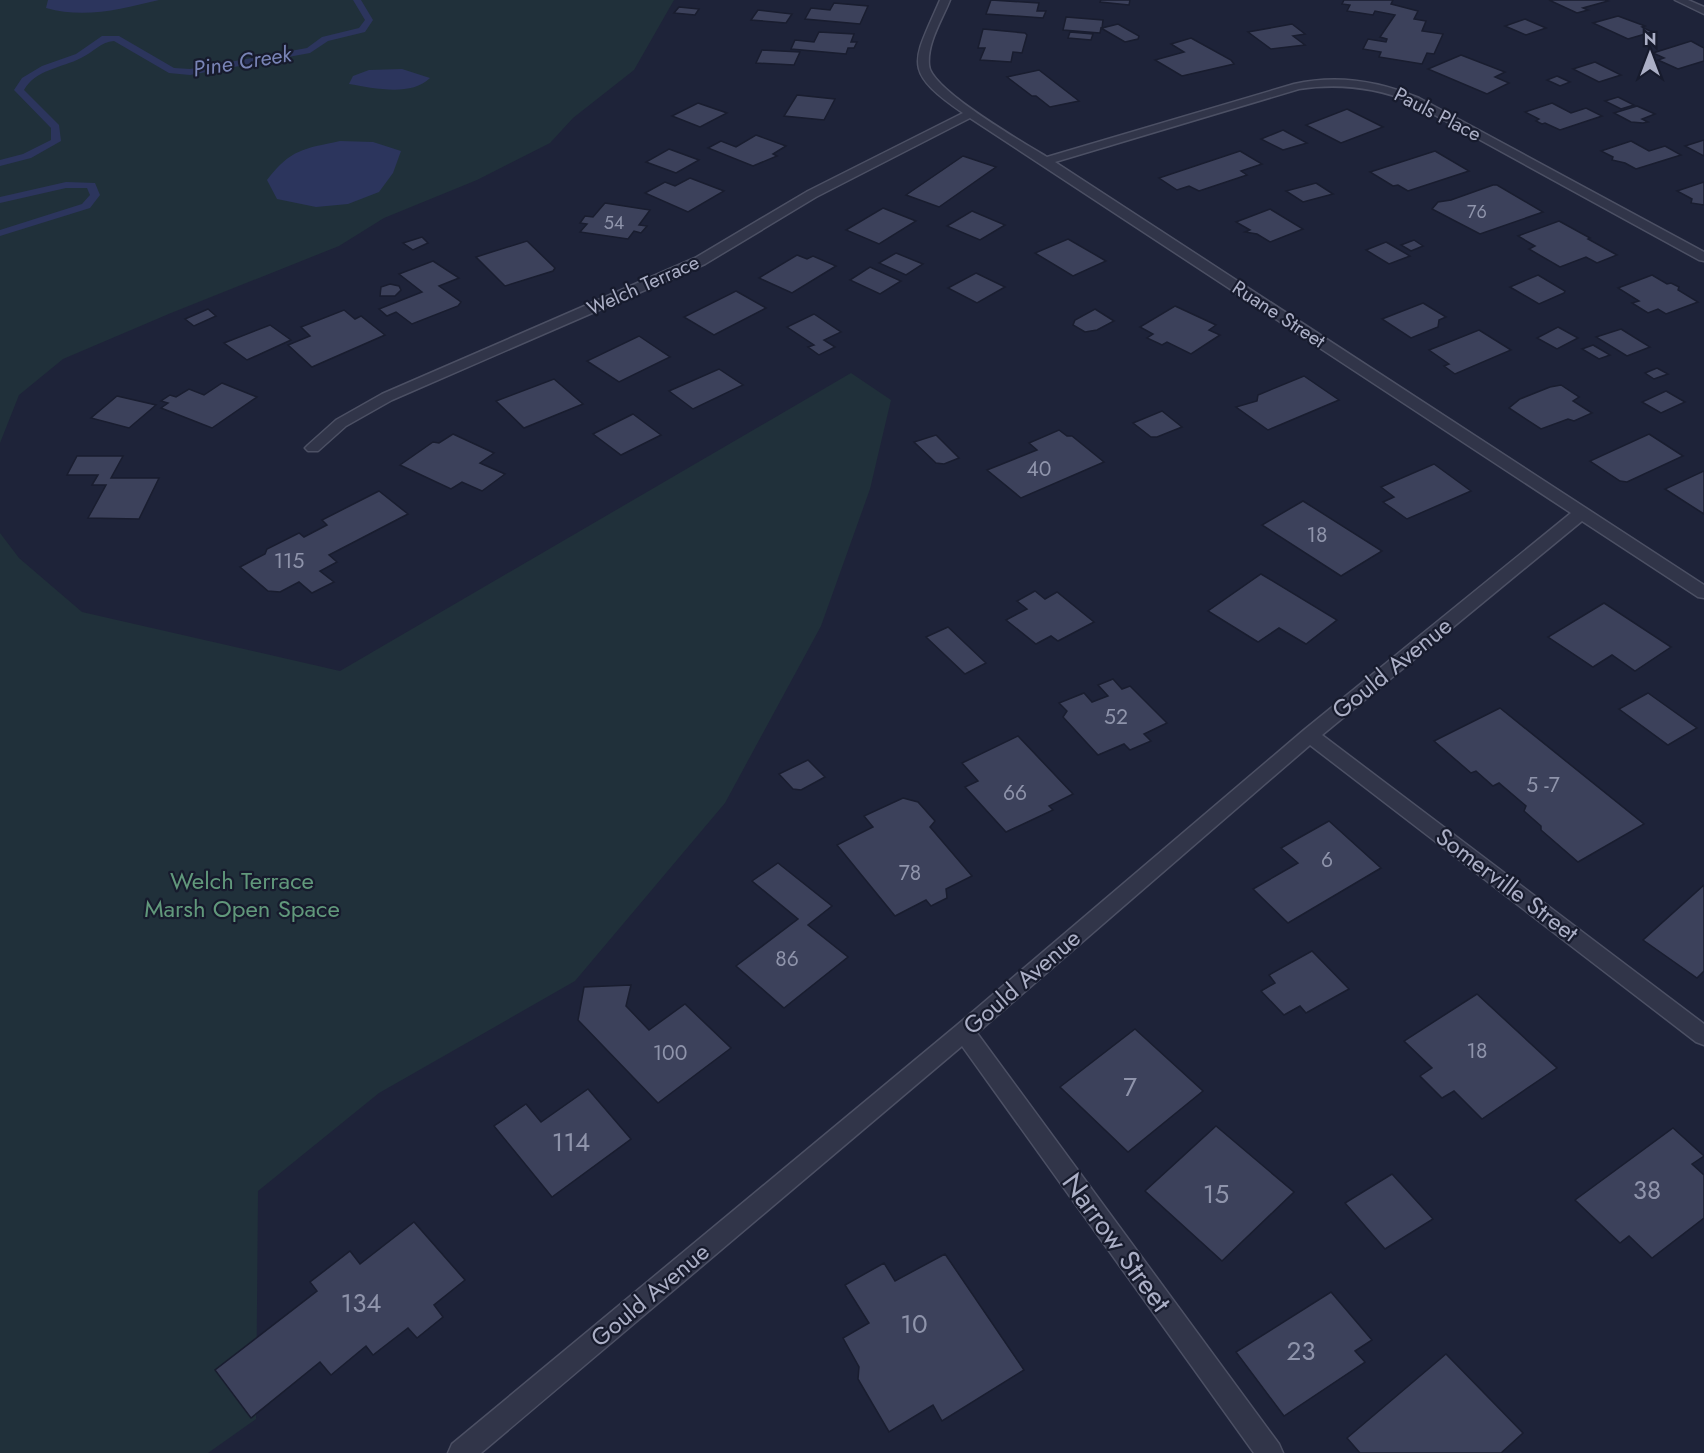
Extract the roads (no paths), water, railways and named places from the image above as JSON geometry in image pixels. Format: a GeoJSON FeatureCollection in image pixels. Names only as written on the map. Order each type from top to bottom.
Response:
{"type":"FeatureCollection","features":[{"type":"Feature","properties":{"kind":"street","name":"Ruane Street"},"geometry":{"type":"LineString","coordinates":[[945,0],[922,57],[925,75],[934,85],[971,113],[1704,593]]}},
{"type":"Feature","properties":{"kind":"street"},"geometry":{"type":"LineString","coordinates":[[1680,0],[1704,10]]}},
{"type":"Feature","properties":{"kind":"street","name":"Pauls Place"},"geometry":{"type":"LineString","coordinates":[[1047,161],[1298,86],[1326,82],[1358,82],[1388,88],[1415,100],[1704,257]]}},
{"type":"Feature","properties":{"kind":"street","name":"Welch Terrace"},"geometry":{"type":"LineString","coordinates":[[313,448],[341,423],[387,397],[700,261],[812,194],[971,113]]}},
{"type":"Feature","properties":{"kind":"street","name":"Gould Avenue"},"geometry":{"type":"LineString","coordinates":[[461,1453],[964,1032],[1310,735],[1582,512]]}},
{"type":"Feature","properties":{"kind":"street","name":"Somerville Street"},"geometry":{"type":"LineString","coordinates":[[1310,735],[1704,1036]]}},
{"type":"Feature","properties":{"kind":"street","name":"Narrow Street"},"geometry":{"type":"LineString","coordinates":[[964,1032],[1270,1453]]}},
{"type":"Feature","properties":{"kind":"water"},"geometry":{"type":"Polygon","coordinates":[[[48,0],[159,0],[103,12],[75,13],[46,8],[48,0]]]}},
{"type":"Feature","properties":{"kind":"water"},"geometry":{"type":"Polygon","coordinates":[[[402,69],[430,78],[413,88],[391,90],[349,84],[353,76],[369,70],[402,69]]]}},
{"type":"Feature","properties":{"kind":"water"},"geometry":{"type":"Polygon","coordinates":[[[340,141],[373,142],[401,151],[393,173],[379,192],[348,204],[316,207],[277,199],[267,180],[283,162],[307,149],[340,141]]]}},
{"type":"Feature","properties":{"kind":"waterway","name":"Pine Creek"},"geometry":{"type":"LineString","coordinates":[[0,163],[27,156],[56,141],[56,127],[19,90],[25,80],[45,68],[79,56],[102,39],[116,38],[172,71],[190,72],[310,50],[325,39],[362,30],[369,20],[357,0]]}},
{"type":"Feature","properties":{"kind":"waterway","name":"Pine Creek"},"geometry":{"type":"LineString","coordinates":[[0,200],[66,185],[91,185],[95,195],[86,206],[0,233]]}},
{"type":"Feature","properties":{"kind":"park label","name":"Welch Terrace Marsh Open Space"},"geometry":{"type":"Point","coordinates":[242,895]}}]}
